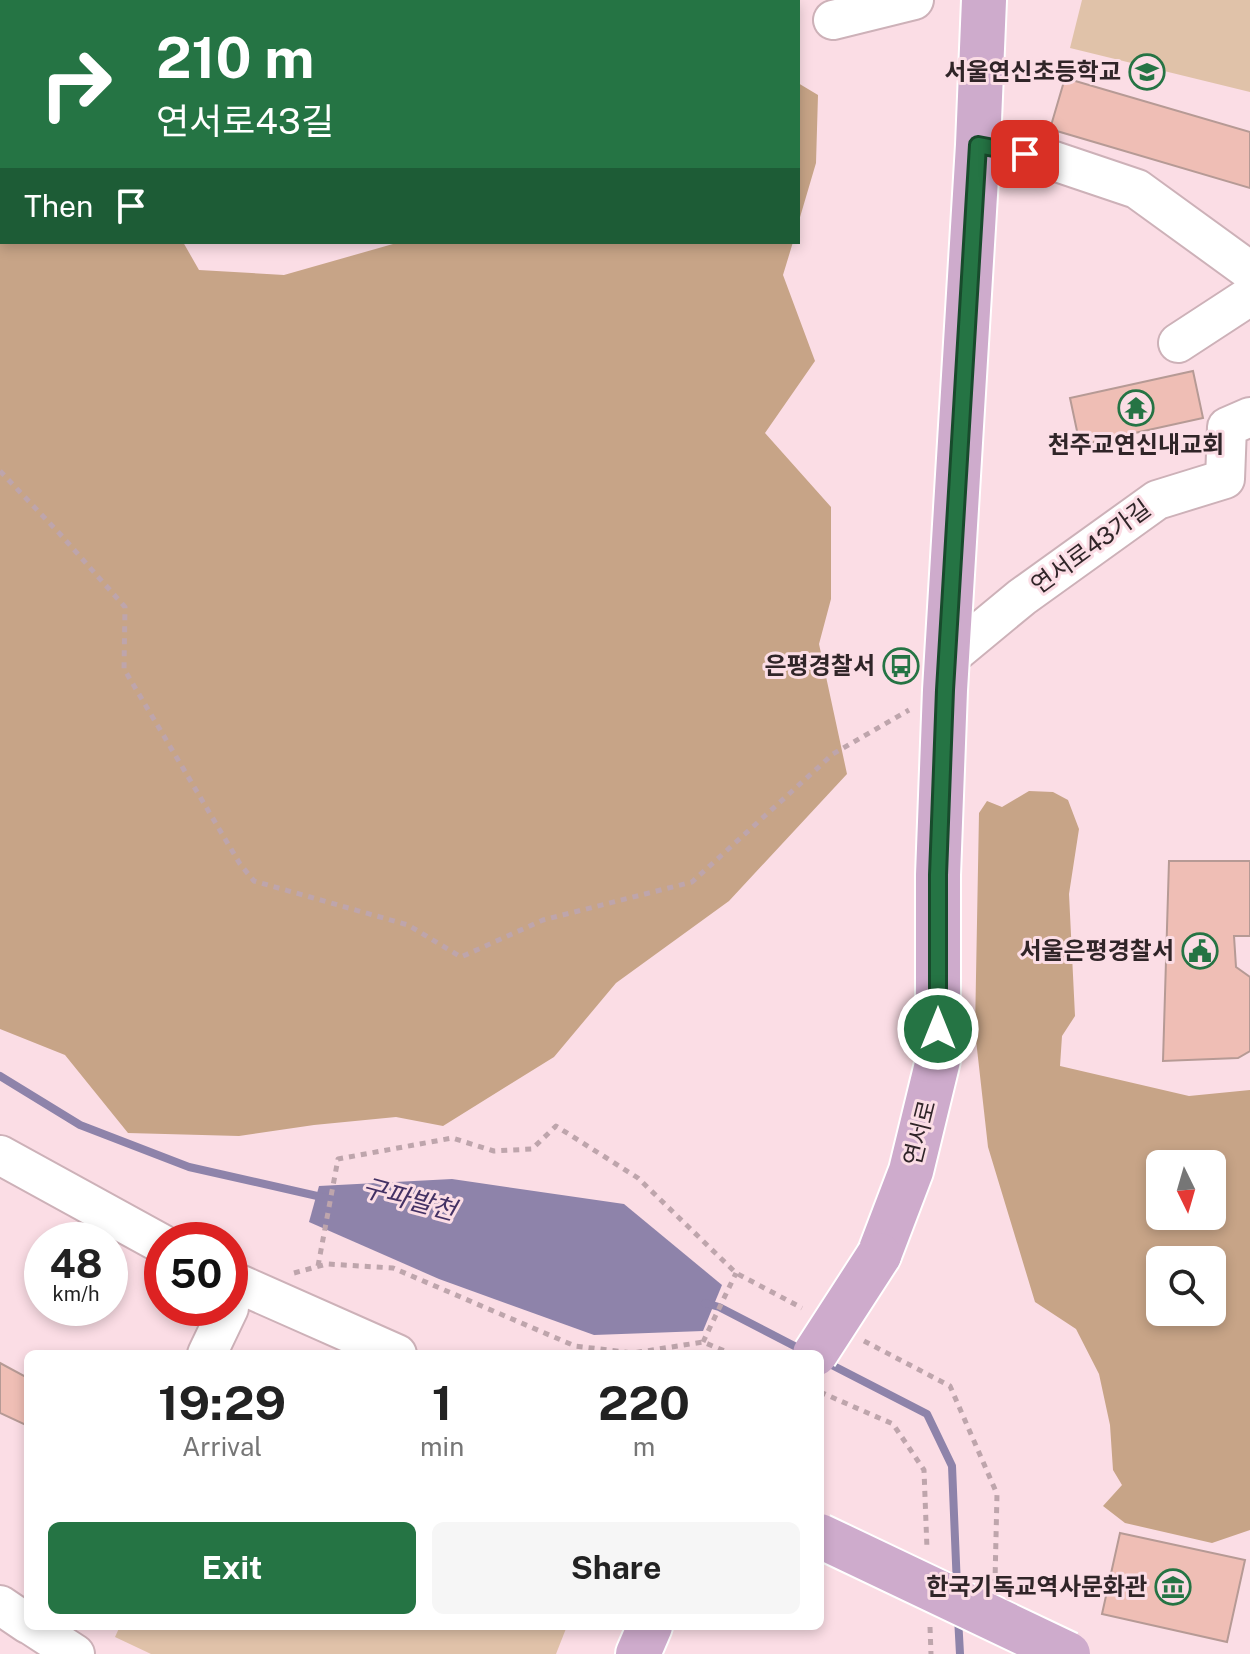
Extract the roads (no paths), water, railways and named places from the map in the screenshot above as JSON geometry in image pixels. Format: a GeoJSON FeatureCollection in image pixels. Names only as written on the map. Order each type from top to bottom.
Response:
{"type":"FeatureCollection","features":[{"type":"Feature","properties":{"kind":"main road","name":"연서로"},"geometry":{"type":"LineString","coordinates":[[818,1350],[879,1255],[911,1171],[938,1060],[938,875],[946,674],[984,0]]}},
{"type":"Feature","properties":{"kind":"main road"},"geometry":{"type":"LineString","coordinates":[[824,1538],[1068,1654]]}},
{"type":"Feature","properties":{"kind":"main road"},"geometry":{"type":"LineString","coordinates":[[638,1654],[648,1630]]}},
{"type":"Feature","properties":{"kind":"street"},"geometry":{"type":"LineString","coordinates":[[833,20],[914,0]]}},
{"type":"Feature","properties":{"kind":"street"},"geometry":{"type":"LineString","coordinates":[[978,145],[1045,158],[1137,189],[1250,271]]}},
{"type":"Feature","properties":{"kind":"street"},"geometry":{"type":"LineString","coordinates":[[1178,343],[1250,296]]}},
{"type":"Feature","properties":{"kind":"street","name":"연서로43가길"},"geometry":{"type":"LineString","coordinates":[[946,674],[1022,597],[1157,500],[1225,479],[1227,427],[1250,417]]}},
{"type":"Feature","properties":{"kind":"street"},"geometry":{"type":"LineString","coordinates":[[0,1155],[144,1234]]}},
{"type":"Feature","properties":{"kind":"street"},"geometry":{"type":"LineString","coordinates":[[248,1301],[386,1350]]}},
{"type":"Feature","properties":{"kind":"street"},"geometry":{"type":"LineString","coordinates":[[209,1350],[219,1326]]}},
{"type":"Feature","properties":{"kind":"street"},"geometry":{"type":"LineString","coordinates":[[0,1605],[24,1620]]}},
{"type":"Feature","properties":{"kind":"water"},"geometry":{"type":"Polygon","coordinates":[[[452,1179],[624,1204],[722,1285],[703,1331],[594,1335],[439,1279],[309,1222],[319,1186],[452,1179]]]}},
{"type":"Feature","properties":{"kind":"waterway","name":"구파발천"},"geometry":{"type":"LineString","coordinates":[[0,1076],[80,1125],[189,1167],[326,1198]]}},
{"type":"Feature","properties":{"kind":"waterway","name":"구파발천"},"geometry":{"type":"LineString","coordinates":[[705,1303],[719,1307],[802,1350]]}},
{"type":"Feature","properties":{"kind":"waterway","name":"구파발천"},"geometry":{"type":"LineString","coordinates":[[824,1361],[927,1414],[952,1466],[957,1587]]}},
{"type":"Feature","properties":{"kind":"waterway","name":"구파발천"},"geometry":{"type":"LineString","coordinates":[[958,1617],[960,1654]]}},
{"type":"Feature","properties":{"kind":"place","name":"서울연신초등학교"},"geometry":{"type":"Point","coordinates":[1147,72]}},
{"type":"Feature","properties":{"kind":"place","name":"천주교연신내교회"},"geometry":{"type":"Point","coordinates":[1136,408]}},
{"type":"Feature","properties":{"kind":"place","name":"은평경찰서"},"geometry":{"type":"Point","coordinates":[901,666]}},
{"type":"Feature","properties":{"kind":"place","name":"서울은평경찰서"},"geometry":{"type":"Point","coordinates":[1200,951]}},
{"type":"Feature","properties":{"kind":"place","name":"한국기독교역사문화관"},"geometry":{"type":"Point","coordinates":[1173,1587]}}]}
